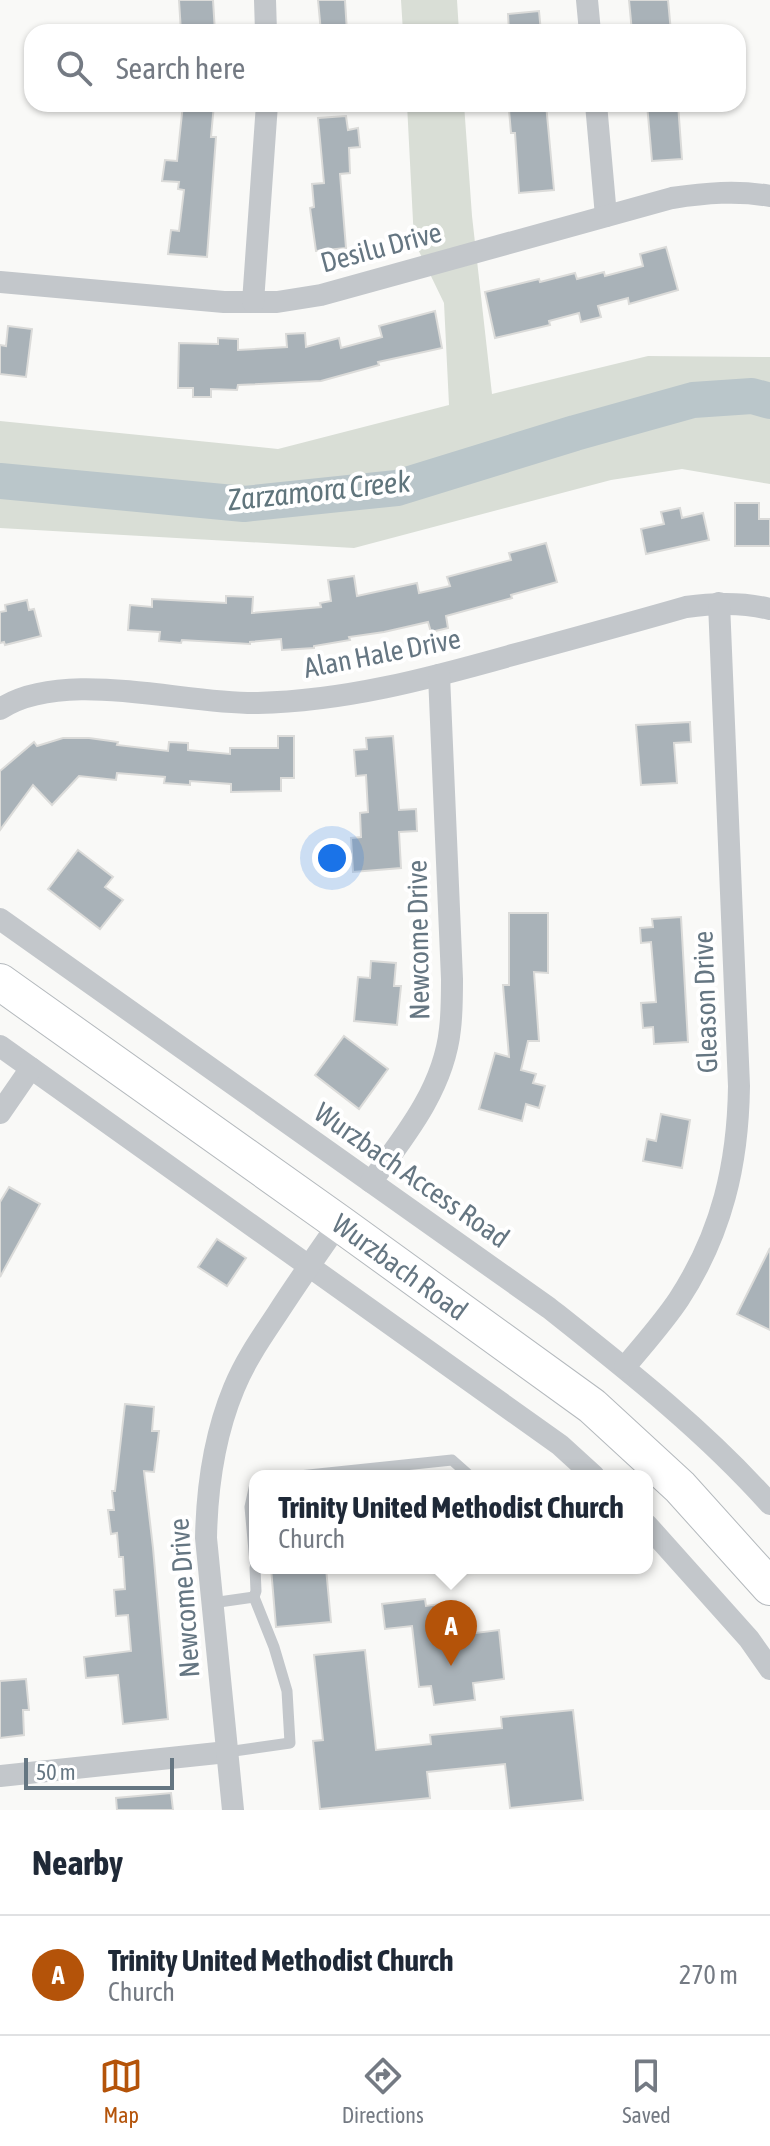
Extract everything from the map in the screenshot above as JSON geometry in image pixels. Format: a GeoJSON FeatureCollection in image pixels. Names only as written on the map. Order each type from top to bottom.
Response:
{"type":"FeatureCollection","features":[{"type":"Feature","properties":{"kind":"main road","name":"Wurzbach Road"},"geometry":{"type":"LineString","coordinates":[[0,982],[592,1406],[680,1487],[770,1587]]}},
{"type":"Feature","properties":{"kind":"street"},"geometry":{"type":"LineString","coordinates":[[265,0],[266,24]]}},
{"type":"Feature","properties":{"kind":"street"},"geometry":{"type":"LineString","coordinates":[[587,0],[589,24]]}},
{"type":"Feature","properties":{"kind":"street"},"geometry":{"type":"LineString","coordinates":[[253,302],[266,112]]}},
{"type":"Feature","properties":{"kind":"street"},"geometry":{"type":"LineString","coordinates":[[597,112],[606,216]]}},
{"type":"Feature","properties":{"kind":"street","name":"Desilu Drive"},"geometry":{"type":"LineString","coordinates":[[0,282],[209,300],[277,302],[321,295],[672,198],[730,192],[770,196]]}},
{"type":"Feature","properties":{"kind":"street","name":"Alan Hale Drive"},"geometry":{"type":"LineString","coordinates":[[0,709],[33,696],[91,689],[255,703],[353,694],[439,675],[686,607],[719,603],[770,609]]}},
{"type":"Feature","properties":{"kind":"street","name":"Gleason Drive"},"geometry":{"type":"LineString","coordinates":[[625,1367],[678,1300],[697,1267],[713,1233],[734,1160],[739,1086],[719,603]]}},
{"type":"Feature","properties":{"kind":"street","name":"Newcome Drive"},"geometry":{"type":"LineString","coordinates":[[371,1182],[417,1118],[440,1070],[450,1030],[452,979],[439,675]]}},
{"type":"Feature","properties":{"kind":"street","name":"Wurzbach Access Road"},"geometry":{"type":"LineString","coordinates":[[0,919],[549,1308],[686,1419],[770,1504]]}},
{"type":"Feature","properties":{"kind":"street"},"geometry":{"type":"LineString","coordinates":[[0,1046],[560,1445],[587,1470]]}},
{"type":"Feature","properties":{"kind":"street"},"geometry":{"type":"LineString","coordinates":[[0,1113],[31,1068]]}},
{"type":"Feature","properties":{"kind":"street","name":"Newcome Drive"},"geometry":{"type":"LineString","coordinates":[[233,1810],[206,1538],[212,1461],[234,1388],[251,1353],[339,1223]]}},
{"type":"Feature","properties":{"kind":"street"},"geometry":{"type":"LineString","coordinates":[[653,1532],[740,1629],[770,1669]]}},
{"type":"Feature","properties":{"kind":"street"},"geometry":{"type":"LineString","coordinates":[[0,1776],[227,1752]]}},
{"type":"Feature","properties":{"kind":"lane"},"geometry":{"type":"LineString","coordinates":[[356,1470],[452,1460],[463,1470]]}},
{"type":"Feature","properties":{"kind":"lane"},"geometry":{"type":"LineString","coordinates":[[227,1752],[290,1743],[287,1691],[254,1597],[255,1574]]}},
{"type":"Feature","properties":{"kind":"lane"},"geometry":{"type":"LineString","coordinates":[[212,1603],[254,1597]]}},
{"type":"Feature","properties":{"kind":"shaded area"},"geometry":{"type":"Polygon","coordinates":[[[401,0],[457,0],[458,24],[402,24],[401,0]]]}},
{"type":"Feature","properties":{"kind":"shaded area"},"geometry":{"type":"Polygon","coordinates":[[[407,112],[465,112],[472,216],[492,394],[648,356],[770,357],[770,484],[682,469],[611,480],[354,548],[0,528],[0,421],[278,449],[449,405],[444,303],[414,241],[407,112]]]}},
{"type":"Feature","properties":{"kind":"building"},"geometry":{"type":"Polygon","coordinates":[[[179,0],[213,0],[214,24],[180,24],[179,0]]]}},
{"type":"Feature","properties":{"kind":"building"},"geometry":{"type":"Polygon","coordinates":[[[318,0],[345,0],[346,24],[320,24],[318,0]]]}},
{"type":"Feature","properties":{"kind":"building"},"geometry":{"type":"Polygon","coordinates":[[[629,0],[668,0],[670,24],[631,24],[629,0]]]}},
{"type":"Feature","properties":{"kind":"building"},"geometry":{"type":"Polygon","coordinates":[[[539,11],[540,24],[509,24],[508,14],[539,11]]]}},
{"type":"Feature","properties":{"kind":"building"},"geometry":{"type":"Polygon","coordinates":[[[182,112],[213,112],[211,137],[216,137],[207,257],[168,254],[171,230],[179,231],[184,190],[178,189],[179,182],[162,181],[165,160],[177,161],[182,112]]]}},
{"type":"Feature","properties":{"kind":"building"},"geometry":{"type":"Polygon","coordinates":[[[509,112],[547,112],[554,190],[519,193],[515,133],[511,133],[509,112]]]}},
{"type":"Feature","properties":{"kind":"building"},"geometry":{"type":"Polygon","coordinates":[[[648,112],[679,112],[682,159],[652,161],[648,112]]]}},
{"type":"Feature","properties":{"kind":"building"},"geometry":{"type":"Polygon","coordinates":[[[346,116],[348,130],[358,128],[360,147],[349,148],[350,173],[340,174],[346,248],[316,251],[310,208],[314,207],[312,184],[324,183],[318,118],[346,116]]]}},
{"type":"Feature","properties":{"kind":"building"},"geometry":{"type":"Polygon","coordinates":[[[666,247],[678,290],[629,304],[628,298],[598,306],[601,317],[581,322],[579,313],[549,321],[550,325],[495,338],[485,292],[575,273],[577,279],[604,272],[605,276],[643,266],[640,254],[666,247]]]}},
{"type":"Feature","properties":{"kind":"building"},"geometry":{"type":"Polygon","coordinates":[[[435,311],[442,348],[378,362],[379,365],[321,381],[238,385],[237,390],[211,389],[211,397],[193,397],[193,388],[178,388],[179,343],[218,344],[218,338],[238,339],[238,350],[287,347],[286,334],[305,333],[306,347],[339,338],[341,348],[382,337],[379,326],[435,311]]]}},
{"type":"Feature","properties":{"kind":"building"},"geometry":{"type":"Polygon","coordinates":[[[8,326],[32,329],[26,377],[0,374],[0,345],[6,346],[8,326]]]}},
{"type":"Feature","properties":{"kind":"building"},"geometry":{"type":"Polygon","coordinates":[[[735,503],[759,503],[759,519],[770,519],[770,546],[735,546],[735,503]]]}},
{"type":"Feature","properties":{"kind":"building"},"geometry":{"type":"Polygon","coordinates":[[[680,508],[682,518],[703,513],[709,540],[646,554],[641,529],[664,524],[661,512],[680,508]]]}},
{"type":"Feature","properties":{"kind":"building"},"geometry":{"type":"Polygon","coordinates":[[[546,543],[557,582],[446,616],[448,628],[431,632],[428,622],[349,637],[350,640],[314,648],[282,650],[281,639],[250,644],[182,640],[181,643],[159,641],[160,632],[128,630],[130,605],[152,607],[152,599],[226,603],[226,596],[253,597],[252,613],[321,607],[320,603],[331,601],[328,580],[354,576],[357,596],[417,583],[419,593],[450,586],[447,577],[511,560],[509,553],[546,543]]]}},
{"type":"Feature","properties":{"kind":"building"},"geometry":{"type":"Polygon","coordinates":[[[27,600],[29,610],[34,609],[41,636],[5,645],[4,642],[0,643],[0,612],[6,611],[5,605],[27,600]]]}},
{"type":"Feature","properties":{"kind":"building"},"geometry":{"type":"Polygon","coordinates":[[[690,722],[691,742],[674,743],[677,783],[641,785],[636,725],[690,722]]]}},
{"type":"Feature","properties":{"kind":"building"},"geometry":{"type":"Polygon","coordinates":[[[278,736],[294,736],[294,778],[281,778],[281,791],[231,792],[231,784],[164,783],[165,777],[117,773],[116,780],[79,776],[52,805],[33,785],[0,830],[0,771],[34,742],[37,746],[63,738],[89,738],[168,751],[169,742],[188,743],[188,750],[230,754],[230,748],[278,748],[278,736]]]}},
{"type":"Feature","properties":{"kind":"building"},"geometry":{"type":"Polygon","coordinates":[[[393,736],[399,810],[416,809],[417,831],[399,832],[401,868],[353,872],[351,838],[361,837],[360,813],[368,812],[366,775],[356,776],[354,750],[367,749],[366,738],[393,736]]]}},
{"type":"Feature","properties":{"kind":"building"},"geometry":{"type":"Polygon","coordinates":[[[78,850],[113,877],[105,887],[123,900],[100,929],[48,889],[78,850]]]}},
{"type":"Feature","properties":{"kind":"building"},"geometry":{"type":"Polygon","coordinates":[[[509,913],[548,913],[548,973],[534,972],[539,1041],[528,1041],[521,1070],[536,1074],[533,1083],[545,1086],[539,1108],[526,1104],[522,1121],[479,1109],[495,1053],[509,1057],[503,985],[509,985],[509,913]]]}},
{"type":"Feature","properties":{"kind":"building"},"geometry":{"type":"Polygon","coordinates":[[[681,917],[688,1042],[654,1044],[653,1027],[643,1028],[641,1003],[656,1002],[651,942],[641,943],[640,928],[653,927],[652,919],[681,917]]]}},
{"type":"Feature","properties":{"kind":"building"},"geometry":{"type":"Polygon","coordinates":[[[371,961],[396,963],[394,986],[401,986],[397,1025],[354,1021],[358,977],[370,978],[371,961]]]}},
{"type":"Feature","properties":{"kind":"building"},"geometry":{"type":"Polygon","coordinates":[[[344,1036],[388,1069],[359,1109],[315,1075],[344,1036]]]}},
{"type":"Feature","properties":{"kind":"building"},"geometry":{"type":"Polygon","coordinates":[[[661,1114],[690,1120],[682,1168],[643,1161],[647,1139],[656,1141],[661,1114]]]}},
{"type":"Feature","properties":{"kind":"building"},"geometry":{"type":"Polygon","coordinates":[[[9,1187],[40,1204],[0,1277],[0,1202],[9,1187]]]}},
{"type":"Feature","properties":{"kind":"building"},"geometry":{"type":"Polygon","coordinates":[[[217,1239],[246,1258],[227,1286],[198,1267],[217,1239]]]}},
{"type":"Feature","properties":{"kind":"building"},"geometry":{"type":"Polygon","coordinates":[[[770,1248],[770,1330],[737,1314],[770,1248]]]}},
{"type":"Feature","properties":{"kind":"building"},"geometry":{"type":"Polygon","coordinates":[[[125,1404],[154,1407],[152,1431],[159,1431],[154,1472],[144,1471],[168,1719],[123,1724],[118,1675],[86,1678],[84,1657],[131,1651],[128,1615],[116,1616],[114,1590],[125,1589],[123,1557],[119,1557],[117,1533],[111,1534],[108,1510],[114,1510],[112,1491],[115,1491],[125,1404]]]}},
{"type":"Feature","properties":{"kind":"building"},"geometry":{"type":"Polygon","coordinates":[[[272,1574],[327,1574],[331,1622],[276,1627],[272,1574]]]}},
{"type":"Feature","properties":{"kind":"building"},"geometry":{"type":"Polygon","coordinates":[[[425,1599],[426,1606],[456,1602],[460,1635],[499,1630],[504,1679],[473,1683],[475,1700],[434,1705],[431,1686],[419,1687],[412,1626],[385,1629],[382,1604],[425,1599]]]}},
{"type":"Feature","properties":{"kind":"building"},"geometry":{"type":"Polygon","coordinates":[[[365,1650],[376,1750],[431,1744],[430,1735],[502,1728],[501,1717],[573,1710],[583,1800],[510,1808],[505,1764],[427,1772],[430,1798],[320,1809],[313,1741],[323,1740],[314,1655],[365,1650]]]}},
{"type":"Feature","properties":{"kind":"building"},"geometry":{"type":"Polygon","coordinates":[[[26,1679],[29,1710],[23,1710],[24,1735],[0,1738],[0,1681],[26,1679]]]}},
{"type":"Feature","properties":{"kind":"building"},"geometry":{"type":"Polygon","coordinates":[[[171,1793],[173,1810],[117,1810],[116,1798],[171,1793]]]}},
{"type":"Feature","properties":{"kind":"waterway","name":"Zarzamora Creek"},"geometry":{"type":"LineString","coordinates":[[0,481],[244,504],[397,488],[693,400],[752,396],[770,401]]}},
{"type":"Feature","properties":{"kind":"place","name":"Trinity United Methodist Church"},"geometry":{"type":"Point","coordinates":[451,1666]}}]}
